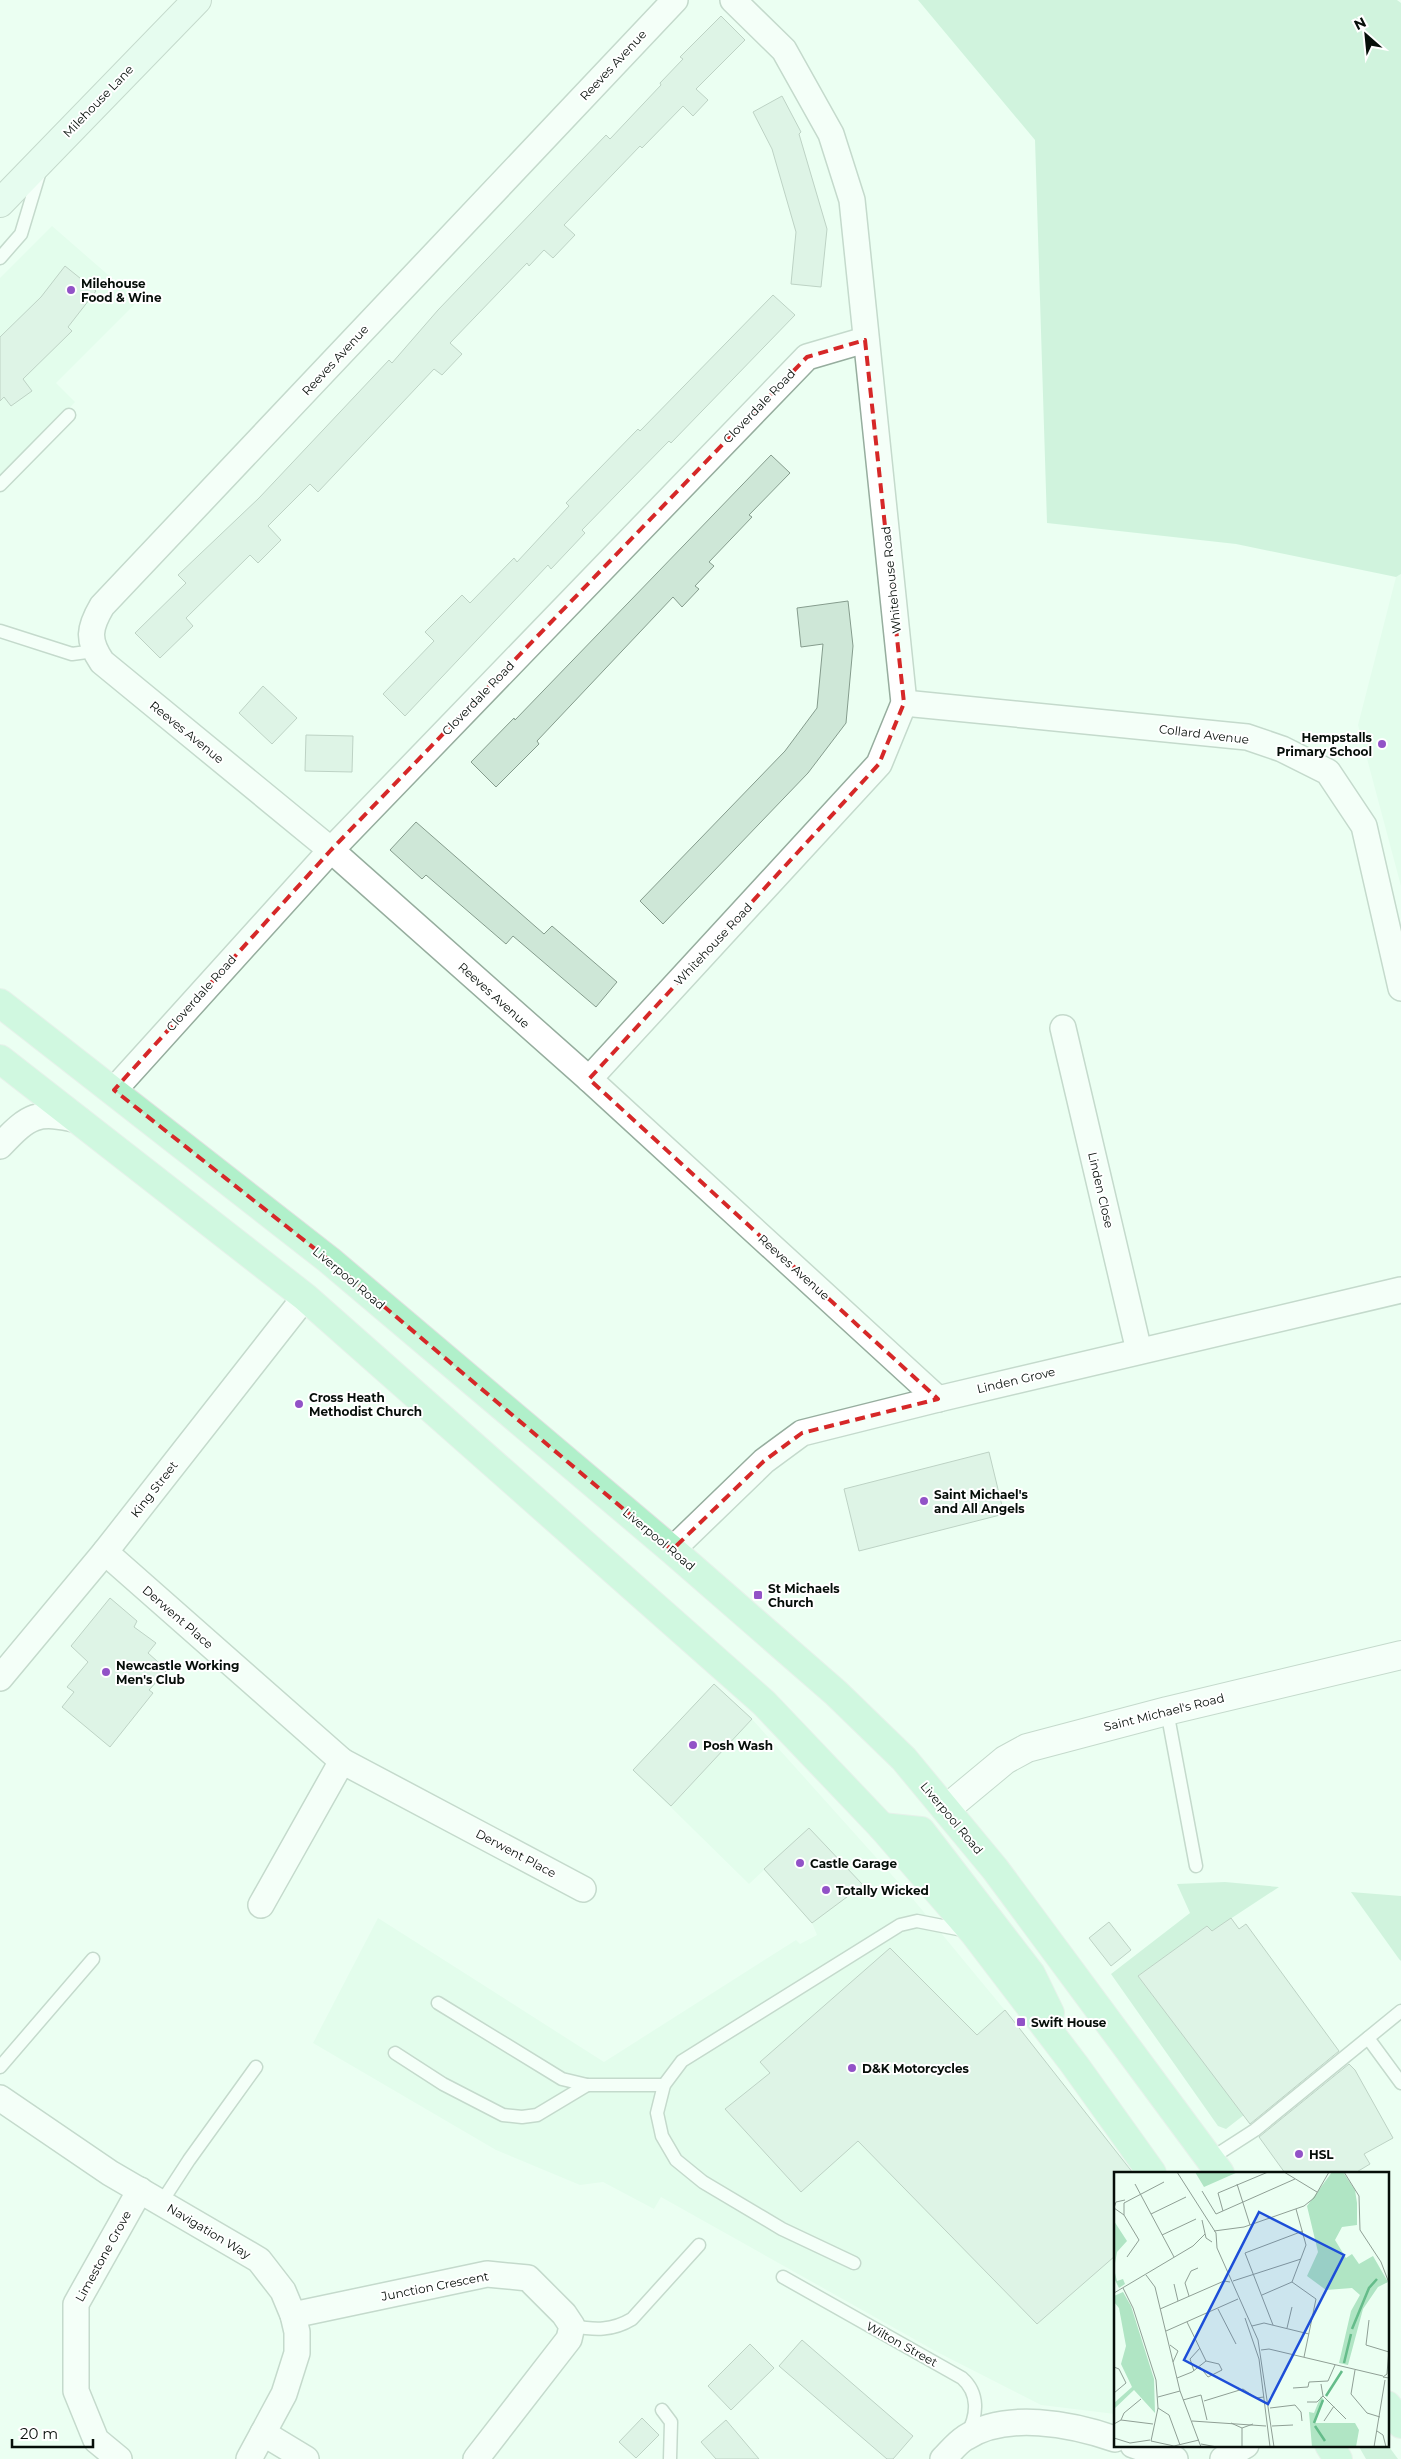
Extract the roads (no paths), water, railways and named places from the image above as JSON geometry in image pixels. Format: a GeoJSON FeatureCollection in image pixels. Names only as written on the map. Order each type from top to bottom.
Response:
{"type":"FeatureCollection","features":[{"type":"Feature","properties":{"kind":"highway","name":"Liverpool Road"},"geometry":{"type":"LineString","coordinates":[[0,1003],[114,1090],[329,1260],[672,1550],[836,1693],[904,1759],[1001,1877],[1215,2166]]}},
{"type":"Feature","properties":{"kind":"highway"},"geometry":{"type":"LineString","coordinates":[[0,1059],[305,1298],[764,1703],[882,1827],[974,1933],[1074,2064],[1151,2172]]}},
{"type":"Feature","properties":{"kind":"highway"},"geometry":{"type":"LineString","coordinates":[[921,1832],[946,1809]]}},
{"type":"Feature","properties":{"kind":"highway"},"geometry":{"type":"LineString","coordinates":[[882,1827],[921,1832],[1031,1974],[1074,2064]]}},
{"type":"Feature","properties":{"kind":"highway"},"geometry":{"type":"LineString","coordinates":[[1388,2406],[1401,2424]]}},
{"type":"Feature","properties":{"kind":"highway"},"geometry":{"type":"LineString","coordinates":[[1330,2446],[1338,2459]]}},
{"type":"Feature","properties":{"kind":"main road","name":"Milehouse Lane"},"geometry":{"type":"LineString","coordinates":[[0,203],[197,0]]}},
{"type":"Feature","properties":{"kind":"street","name":"Reeves Avenue"},"geometry":{"type":"LineString","coordinates":[[675,0],[102,606],[90,633],[94,651],[102,662],[331,850],[588,1079],[938,1399]]}},
{"type":"Feature","properties":{"kind":"street","name":"Whitehouse Road"},"geometry":{"type":"LineString","coordinates":[[588,1079],[879,764],[904,703],[852,200],[830,134],[784,50],[733,0]]}},
{"type":"Feature","properties":{"kind":"street","name":"Cloverdale Road"},"geometry":{"type":"LineString","coordinates":[[114,1090],[331,850],[807,357],[865,340]]}},
{"type":"Feature","properties":{"kind":"street","name":"Collard Avenue"},"geometry":{"type":"LineString","coordinates":[[904,703],[1247,737],[1282,749],[1328,772],[1364,826],[1394,928],[1401,988]]}},
{"type":"Feature","properties":{"kind":"street","name":"Linden Close"},"geometry":{"type":"LineString","coordinates":[[1063,1028],[1139,1351]]}},
{"type":"Feature","properties":{"kind":"street"},"geometry":{"type":"LineString","coordinates":[[1,1145],[32,1117],[50,1114],[79,1120]]}},
{"type":"Feature","properties":{"kind":"street","name":"Linden Grove"},"geometry":{"type":"LineString","coordinates":[[672,1550],[764,1461],[802,1433],[1139,1351],[1401,1290]]}},
{"type":"Feature","properties":{"kind":"street","name":"King Street"},"geometry":{"type":"LineString","coordinates":[[0,1678],[105,1552],[305,1298]]}},
{"type":"Feature","properties":{"kind":"street","name":"Derwent Place"},"geometry":{"type":"LineString","coordinates":[[105,1552],[342,1761],[583,1890]]}},
{"type":"Feature","properties":{"kind":"street","name":"Saint Michael's Road"},"geometry":{"type":"LineString","coordinates":[[946,1809],[1005,1760],[1027,1748],[1167,1711],[1401,1655]]}},
{"type":"Feature","properties":{"kind":"street"},"geometry":{"type":"LineString","coordinates":[[262,1905],[342,1761]]}},
{"type":"Feature","properties":{"kind":"street","name":"Navigation Way"},"geometry":{"type":"LineString","coordinates":[[0,2098],[110,2173],[259,2260],[283,2291],[297,2332],[297,2353],[284,2394],[249,2459]]}},
{"type":"Feature","properties":{"kind":"street","name":"Limestone Grove"},"geometry":{"type":"LineString","coordinates":[[119,2459],[96,2440],[76,2391],[76,2304],[140,2190]]}},
{"type":"Feature","properties":{"kind":"street","name":"Junction Crescent"},"geometry":{"type":"LineString","coordinates":[[293,2316],[487,2274],[528,2278],[564,2314],[572,2326]]}},
{"type":"Feature","properties":{"kind":"street"},"geometry":{"type":"LineString","coordinates":[[476,2459],[569,2339],[572,2326]]}},
{"type":"Feature","properties":{"kind":"street","name":"Wilton Street"},"geometry":{"type":"LineString","coordinates":[[943,2459],[965,2438],[985,2429],[1041,2422],[1069,2425],[1114,2439]]}},
{"type":"Feature","properties":{"kind":"street"},"geometry":{"type":"LineString","coordinates":[[263,2433],[306,2459]]}},
{"type":"Feature","properties":{"kind":"street"},"geometry":{"type":"LineString","coordinates":[[1136,2446],[1175,2459]]}},
{"type":"Feature","properties":{"kind":"street"},"geometry":{"type":"LineString","coordinates":[[1223,2459],[1244,2446]]}},
{"type":"Feature","properties":{"kind":"lane"},"geometry":{"type":"LineString","coordinates":[[0,258],[21,234],[45,156]]}},
{"type":"Feature","properties":{"kind":"lane"},"geometry":{"type":"LineString","coordinates":[[0,485],[69,415]]}},
{"type":"Feature","properties":{"kind":"lane"},"geometry":{"type":"LineString","coordinates":[[0,631],[72,654],[94,651]]}},
{"type":"Feature","properties":{"kind":"lane"},"geometry":{"type":"LineString","coordinates":[[1167,1711],[1196,1866]]}},
{"type":"Feature","properties":{"kind":"lane"},"geometry":{"type":"LineString","coordinates":[[854,2263],[774,2224],[702,2182],[676,2160],[662,2136],[657,2113],[664,2086],[682,2061],[900,1925],[917,1921],[974,1933]]}},
{"type":"Feature","properties":{"kind":"lane"},"geometry":{"type":"LineString","coordinates":[[0,2067],[93,1959]]}},
{"type":"Feature","properties":{"kind":"lane"},"geometry":{"type":"LineString","coordinates":[[438,2003],[562,2079],[587,2085],[664,2086]]}},
{"type":"Feature","properties":{"kind":"lane"},"geometry":{"type":"LineString","coordinates":[[1215,2166],[1255,2130],[1401,2011]]}},
{"type":"Feature","properties":{"kind":"lane"},"geometry":{"type":"LineString","coordinates":[[1368,2038],[1401,2083]]}},
{"type":"Feature","properties":{"kind":"lane"},"geometry":{"type":"LineString","coordinates":[[396,2053],[443,2084],[503,2115],[522,2117],[537,2115],[587,2085]]}},
{"type":"Feature","properties":{"kind":"lane"},"geometry":{"type":"LineString","coordinates":[[161,2203],[189,2160],[256,2068]]}},
{"type":"Feature","properties":{"kind":"lane"},"geometry":{"type":"LineString","coordinates":[[572,2326],[608,2330],[632,2319],[699,2245]]}},
{"type":"Feature","properties":{"kind":"lane","name":"Wilton Street"},"geometry":{"type":"LineString","coordinates":[[783,2278],[962,2378],[971,2388],[975,2402],[975,2420],[965,2438]]}},
{"type":"Feature","properties":{"kind":"lane"},"geometry":{"type":"LineString","coordinates":[[662,2410],[671,2422],[670,2459]]}},
{"type":"Feature","properties":{"kind":"place","name":"Milehouse Food & Wine"},"geometry":{"type":"Point","coordinates":[71,290]}},
{"type":"Feature","properties":{"kind":"place","name":"Hempstalls Primary School"},"geometry":{"type":"Point","coordinates":[1382,744]}},
{"type":"Feature","properties":{"kind":"place","name":"Cross Heath Methodist Church"},"geometry":{"type":"Point","coordinates":[299,1404]}},
{"type":"Feature","properties":{"kind":"place","name":"Saint Michael's and All Angels"},"geometry":{"type":"Point","coordinates":[924,1501]}},
{"type":"Feature","properties":{"kind":"place","name":"St Michaels Church"},"geometry":{"type":"Point","coordinates":[758,1595]}},
{"type":"Feature","properties":{"kind":"place","name":"Newcastle Working Men's Club"},"geometry":{"type":"Point","coordinates":[106,1672]}},
{"type":"Feature","properties":{"kind":"place","name":"Posh Wash"},"geometry":{"type":"Point","coordinates":[693,1745]}},
{"type":"Feature","properties":{"kind":"place","name":"Castle Garage"},"geometry":{"type":"Point","coordinates":[800,1863]}},
{"type":"Feature","properties":{"kind":"place","name":"Totally Wicked"},"geometry":{"type":"Point","coordinates":[826,1890]}},
{"type":"Feature","properties":{"kind":"place","name":"Swift House"},"geometry":{"type":"Point","coordinates":[1021,2022]}},
{"type":"Feature","properties":{"kind":"place","name":"D&K Motorcycles"},"geometry":{"type":"Point","coordinates":[852,2068]}},
{"type":"Feature","properties":{"kind":"place","name":"HSL"},"geometry":{"type":"Point","coordinates":[1299,2154]}}]}
